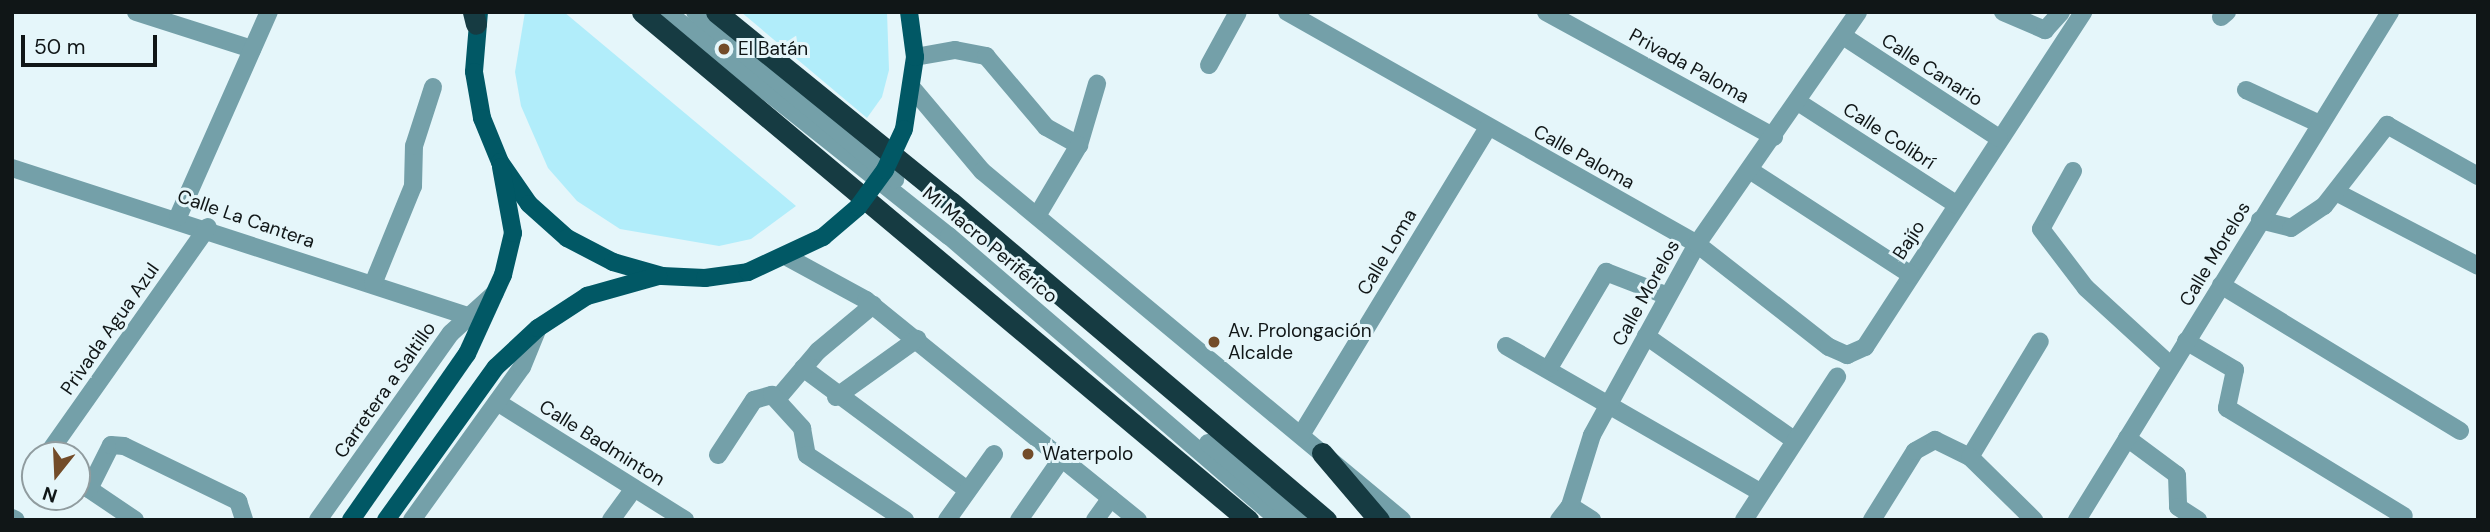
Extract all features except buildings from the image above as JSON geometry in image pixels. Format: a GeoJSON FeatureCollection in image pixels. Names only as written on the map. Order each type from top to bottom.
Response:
{"type":"FeatureCollection","features":[{"type":"Feature","properties":{"kind":"highway"},"geometry":{"type":"LineString","coordinates":[[642,12],[1248,520]]}},
{"type":"Feature","properties":{"kind":"highway"},"geometry":{"type":"LineString","coordinates":[[716,12],[951,202],[1326,520]]}},
{"type":"Feature","properties":{"kind":"highway"},"geometry":{"type":"LineString","coordinates":[[1322,453],[1379,520]]}},
{"type":"Feature","properties":{"kind":"main road"},"geometry":{"type":"LineString","coordinates":[[386,520],[496,368],[538,328],[587,296],[662,276],[737,273],[789,258],[823,237],[858,207],[885,170],[904,129],[913,89],[915,57],[909,12]]}},
{"type":"Feature","properties":{"kind":"main road"},"geometry":{"type":"LineString","coordinates":[[351,520],[467,354],[495,293],[513,233],[500,162],[482,118],[474,72],[476,16]]}},
{"type":"Feature","properties":{"kind":"main road"},"geometry":{"type":"LineString","coordinates":[[500,162],[529,204],[567,238],[612,262],[662,276]]}},
{"type":"Feature","properties":{"kind":"street"},"geometry":{"type":"LineString","coordinates":[[136,12],[252,49]]}},
{"type":"Feature","properties":{"kind":"street"},"geometry":{"type":"LineString","coordinates":[[177,217],[269,12]]}},
{"type":"Feature","properties":{"kind":"street","name":"Mi Macro Periférico"},"geometry":{"type":"LineString","coordinates":[[667,12],[950,236],[1279,520]]}},
{"type":"Feature","properties":{"kind":"street","name":"Mi Macro Periférico"},"geometry":{"type":"LineString","coordinates":[[695,12],[1299,520]]}},
{"type":"Feature","properties":{"kind":"street"},"geometry":{"type":"LineString","coordinates":[[1209,65],[1238,12]]}},
{"type":"Feature","properties":{"kind":"street","name":"Privada Paloma"},"geometry":{"type":"LineString","coordinates":[[1546,12],[1774,137]]}},
{"type":"Feature","properties":{"kind":"street","name":"Calle Morelos"},"geometry":{"type":"LineString","coordinates":[[1564,513],[1610,401],[1697,244],[1751,171],[1858,12]]}},
{"type":"Feature","properties":{"kind":"street"},"geometry":{"type":"LineString","coordinates":[[2003,12],[2045,30],[2061,12]]}},
{"type":"Feature","properties":{"kind":"street","name":"Bajío"},"geometry":{"type":"LineString","coordinates":[[1847,355],[1865,347],[2082,12]]}},
{"type":"Feature","properties":{"kind":"street","name":"Calle Morelos"},"geometry":{"type":"LineString","coordinates":[[2077,520],[2390,12]]}},
{"type":"Feature","properties":{"kind":"street","name":"Calle Paloma"},"geometry":{"type":"LineString","coordinates":[[1294,14],[1697,244],[1847,355]]}},
{"type":"Feature","properties":{"kind":"street","name":"Calle Canario"},"geometry":{"type":"LineString","coordinates":[[1843,36],[1998,138]]}},
{"type":"Feature","properties":{"kind":"street"},"geometry":{"type":"LineString","coordinates":[[915,57],[955,50],[986,56],[1046,127],[1079,145]]}},
{"type":"Feature","properties":{"kind":"street"},"geometry":{"type":"LineString","coordinates":[[1037,216],[1079,145],[1097,84]]}},
{"type":"Feature","properties":{"kind":"street"},"geometry":{"type":"LineString","coordinates":[[373,284],[413,186],[414,146],[433,87]]}},
{"type":"Feature","properties":{"kind":"street"},"geometry":{"type":"LineString","coordinates":[[913,89],[962,153],[1402,520]]}},
{"type":"Feature","properties":{"kind":"street"},"geometry":{"type":"LineString","coordinates":[[2246,90],[2320,124]]}},
{"type":"Feature","properties":{"kind":"street","name":"Calle Colibrí"},"geometry":{"type":"LineString","coordinates":[[1798,102],[1957,205]]}},
{"type":"Feature","properties":{"kind":"street"},"geometry":{"type":"LineString","coordinates":[[2260,220],[2285,228],[2297,226],[2336,192],[2387,125],[2478,176]]}},
{"type":"Feature","properties":{"kind":"street","name":"Calle Loma"},"geometry":{"type":"LineString","coordinates":[[1301,435],[1488,127]]}},
{"type":"Feature","properties":{"kind":"street","name":"Calle La Cantera"},"geometry":{"type":"LineString","coordinates":[[12,168],[208,227],[465,316]]}},
{"type":"Feature","properties":{"kind":"street"},"geometry":{"type":"LineString","coordinates":[[1751,171],[1911,275]]}},
{"type":"Feature","properties":{"kind":"street"},"geometry":{"type":"LineString","coordinates":[[2073,171],[2041,229],[2086,288],[2171,366]]}},
{"type":"Feature","properties":{"kind":"street"},"geometry":{"type":"LineString","coordinates":[[2336,192],[2478,266]]}},
{"type":"Feature","properties":{"kind":"street","name":"Privada Agua Azul"},"geometry":{"type":"LineString","coordinates":[[57,441],[208,227]]}},
{"type":"Feature","properties":{"kind":"street"},"geometry":{"type":"LineString","coordinates":[[789,258],[873,305],[1138,520]]}},
{"type":"Feature","properties":{"kind":"street"},"geometry":{"type":"LineString","coordinates":[[1549,368],[1606,272],[1668,296]]}},
{"type":"Feature","properties":{"kind":"street"},"geometry":{"type":"LineString","coordinates":[[2221,285],[2460,431]]}},
{"type":"Feature","properties":{"kind":"street","name":"Carretera a Saltillo"},"geometry":{"type":"LineString","coordinates":[[318,520],[465,316],[495,293]]}},
{"type":"Feature","properties":{"kind":"street"},"geometry":{"type":"LineString","coordinates":[[778,398],[803,368],[873,305]]}},
{"type":"Feature","properties":{"kind":"street"},"geometry":{"type":"LineString","coordinates":[[412,520],[522,367],[538,328]]}},
{"type":"Feature","properties":{"kind":"street"},"geometry":{"type":"LineString","coordinates":[[1646,336],[1794,440]]}},
{"type":"Feature","properties":{"kind":"street"},"geometry":{"type":"LineString","coordinates":[[836,397],[917,339]]}},
{"type":"Feature","properties":{"kind":"street"},"geometry":{"type":"LineString","coordinates":[[1970,457],[2040,341]]}},
{"type":"Feature","properties":{"kind":"street"},"geometry":{"type":"LineString","coordinates":[[2186,341],[2235,370],[2227,408],[2404,516]]}},
{"type":"Feature","properties":{"kind":"street"},"geometry":{"type":"LineString","coordinates":[[1506,346],[1610,401],[1760,492]]}},
{"type":"Feature","properties":{"kind":"street"},"geometry":{"type":"LineString","coordinates":[[803,368],[836,397],[967,490]]}},
{"type":"Feature","properties":{"kind":"street"},"geometry":{"type":"LineString","coordinates":[[1744,520],[1837,377]]}},
{"type":"Feature","properties":{"kind":"street"},"geometry":{"type":"LineString","coordinates":[[718,455],[754,400],[766,394],[778,398],[802,428],[807,455],[905,520]]}},
{"type":"Feature","properties":{"kind":"street","name":"Calle Badminton"},"geometry":{"type":"LineString","coordinates":[[497,402],[685,520]]}},
{"type":"Feature","properties":{"kind":"street"},"geometry":{"type":"LineString","coordinates":[[2127,438],[2177,475],[2178,507],[2198,520]]}},
{"type":"Feature","properties":{"kind":"street"},"geometry":{"type":"LineString","coordinates":[[1872,520],[1915,451],[1935,440],[1970,457],[2034,520]]}},
{"type":"Feature","properties":{"kind":"street"},"geometry":{"type":"LineString","coordinates":[[135,520],[89,489],[111,445],[233,499],[243,509],[244,520]]}},
{"type":"Feature","properties":{"kind":"street"},"geometry":{"type":"LineString","coordinates":[[947,520],[994,454]]}},
{"type":"Feature","properties":{"kind":"street"},"geometry":{"type":"LineString","coordinates":[[1019,520],[1062,458]]}},
{"type":"Feature","properties":{"kind":"street"},"geometry":{"type":"LineString","coordinates":[[611,520],[634,488]]}},
{"type":"Feature","properties":{"kind":"street"},"geometry":{"type":"LineString","coordinates":[[1096,520],[1111,498]]}},
{"type":"Feature","properties":{"kind":"street"},"geometry":{"type":"LineString","coordinates":[[1564,513],[1592,520]]}},
{"type":"Feature","properties":{"kind":"shaded area"},"geometry":{"type":"Polygon","coordinates":[[[525,12],[564,12],[796,206],[751,239],[719,246],[620,229],[577,201],[548,168],[521,106],[515,72],[525,12]]]}},
{"type":"Feature","properties":{"kind":"shaded area"},"geometry":{"type":"Polygon","coordinates":[[[741,12],[887,12],[889,70],[882,97],[867,118],[741,12]]]}},
{"type":"Feature","properties":{"kind":"place","name":"El Batán"},"geometry":{"type":"Point","coordinates":[724,49]}},
{"type":"Feature","properties":{"kind":"place","name":"Av. Prolongación Alcalde"},"geometry":{"type":"Point","coordinates":[1214,342]}},
{"type":"Feature","properties":{"kind":"place","name":"Waterpolo"},"geometry":{"type":"Point","coordinates":[1028,454]}}]}
